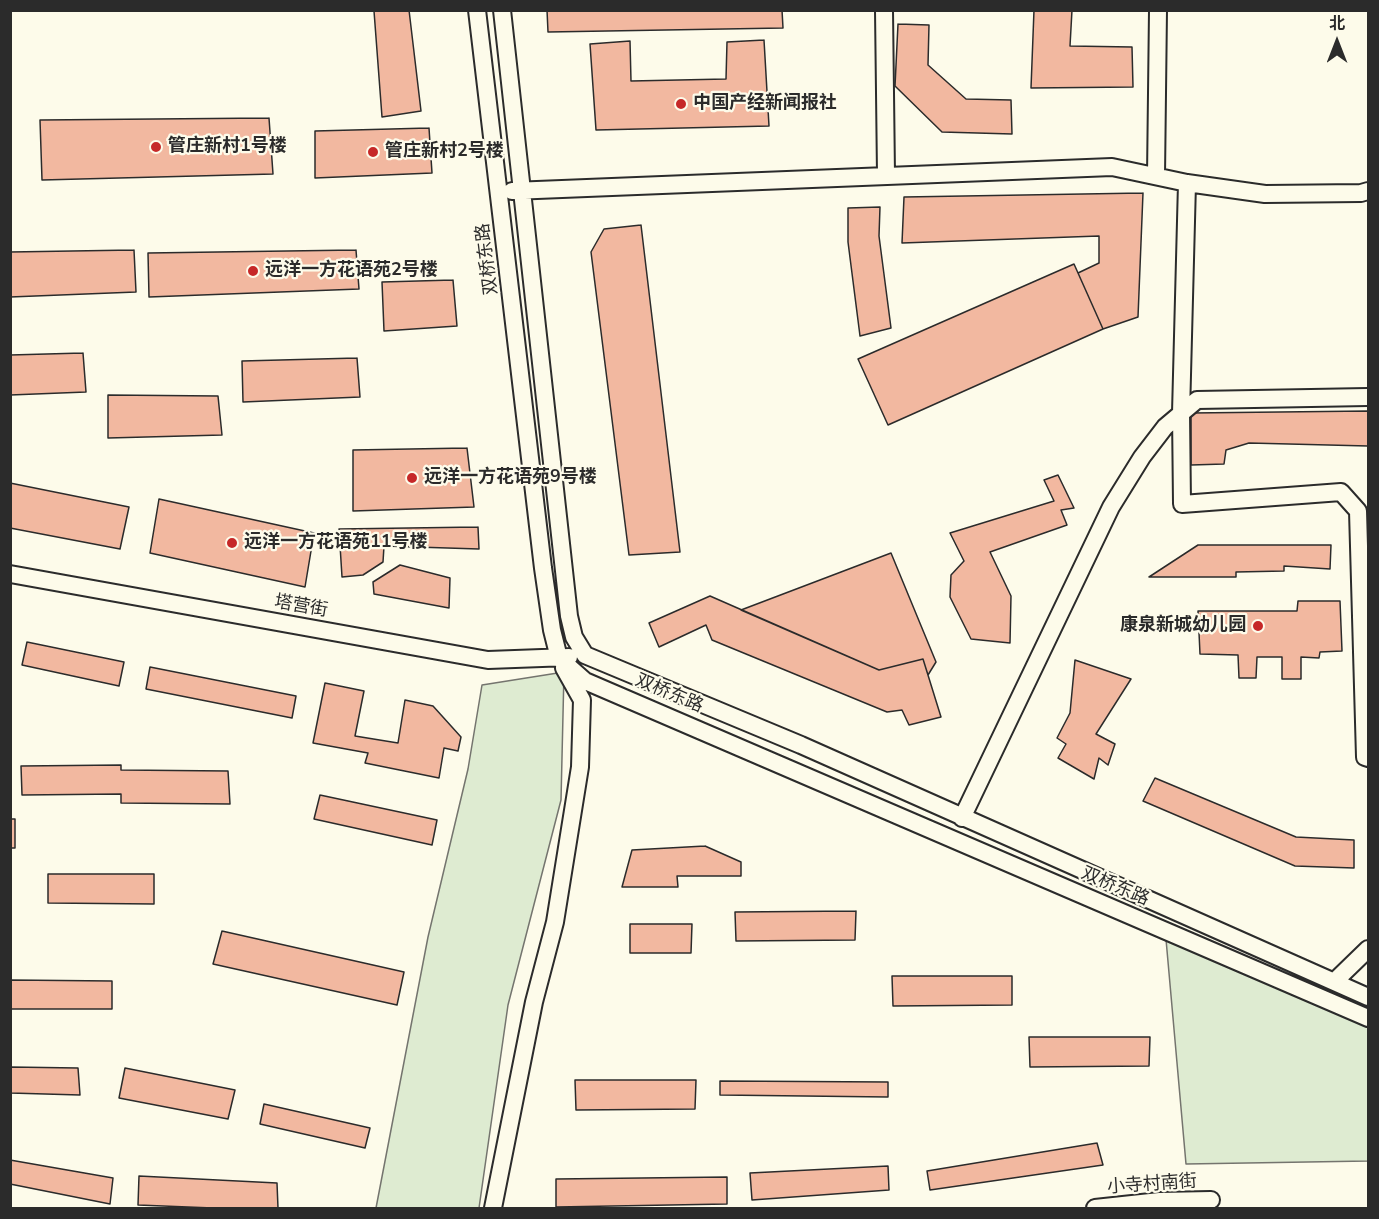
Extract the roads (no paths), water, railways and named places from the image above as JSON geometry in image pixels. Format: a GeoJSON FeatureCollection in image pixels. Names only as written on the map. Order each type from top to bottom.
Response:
{"type":"FeatureCollection","features":[{"type":"Feature","properties":{"kind":"street","name":"双桥东路"},"geometry":{"type":"LineString","coordinates":[[477,10],[543,568],[552,630],[559,658],[585,681],[1368,1018]]}},
{"type":"Feature","properties":{"kind":"street"},"geometry":{"type":"LineString","coordinates":[[502,10],[568,616],[574,637],[585,655]]}},
{"type":"Feature","properties":{"kind":"street"},"geometry":{"type":"LineString","coordinates":[[884,10],[886,175]]}},
{"type":"Feature","properties":{"kind":"street"},"geometry":{"type":"LineString","coordinates":[[1156,176],[1158,10]]}},
{"type":"Feature","properties":{"kind":"street"},"geometry":{"type":"LineString","coordinates":[[499,192],[1112,167],[1187,183],[1265,194],[1361,193],[1368,190]]}},
{"type":"Feature","properties":{"kind":"street"},"geometry":{"type":"LineString","coordinates":[[1187,183],[1181,413],[1182,504],[1341,492],[1358,511],[1365,757],[1368,758]]}},
{"type":"Feature","properties":{"kind":"street"},"geometry":{"type":"LineString","coordinates":[[962,818],[1111,507],[1165,427],[1197,400],[1368,397]]}},
{"type":"Feature","properties":{"kind":"street","name":"塔营街"},"geometry":{"type":"LineString","coordinates":[[10,574],[488,660],[585,655]]}},
{"type":"Feature","properties":{"kind":"street","name":"双桥东路"},"geometry":{"type":"LineString","coordinates":[[585,655],[801,746],[1368,997]]}},
{"type":"Feature","properties":{"kind":"street"},"geometry":{"type":"LineString","coordinates":[[493,1209],[534,1002],[555,922],[580,767],[582,700],[559,658]]}},
{"type":"Feature","properties":{"kind":"street"},"geometry":{"type":"LineString","coordinates":[[1335,981],[1368,949]]}},
{"type":"Feature","properties":{"kind":"street","name":"小寺村南街"},"geometry":{"type":"LineString","coordinates":[[1095,1209],[1160,1201],[1211,1200]]}},
{"type":"Feature","properties":{"kind":"place","name":"中国产经新闻报社"},"geometry":{"type":"Point","coordinates":[681,104]}},
{"type":"Feature","properties":{"kind":"place","name":"管庄新村1号楼"},"geometry":{"type":"Point","coordinates":[156,147]}},
{"type":"Feature","properties":{"kind":"place","name":"管庄新村2号楼"},"geometry":{"type":"Point","coordinates":[373,152]}},
{"type":"Feature","properties":{"kind":"place","name":"远洋一方花语苑2号楼"},"geometry":{"type":"Point","coordinates":[253,271]}},
{"type":"Feature","properties":{"kind":"place","name":"远洋一方花语苑9号楼"},"geometry":{"type":"Point","coordinates":[412,478]}},
{"type":"Feature","properties":{"kind":"place","name":"远洋一方花语苑11号楼"},"geometry":{"type":"Point","coordinates":[232,543]}},
{"type":"Feature","properties":{"kind":"place","name":"康泉新城幼儿园"},"geometry":{"type":"Point","coordinates":[1258,626]}}]}
